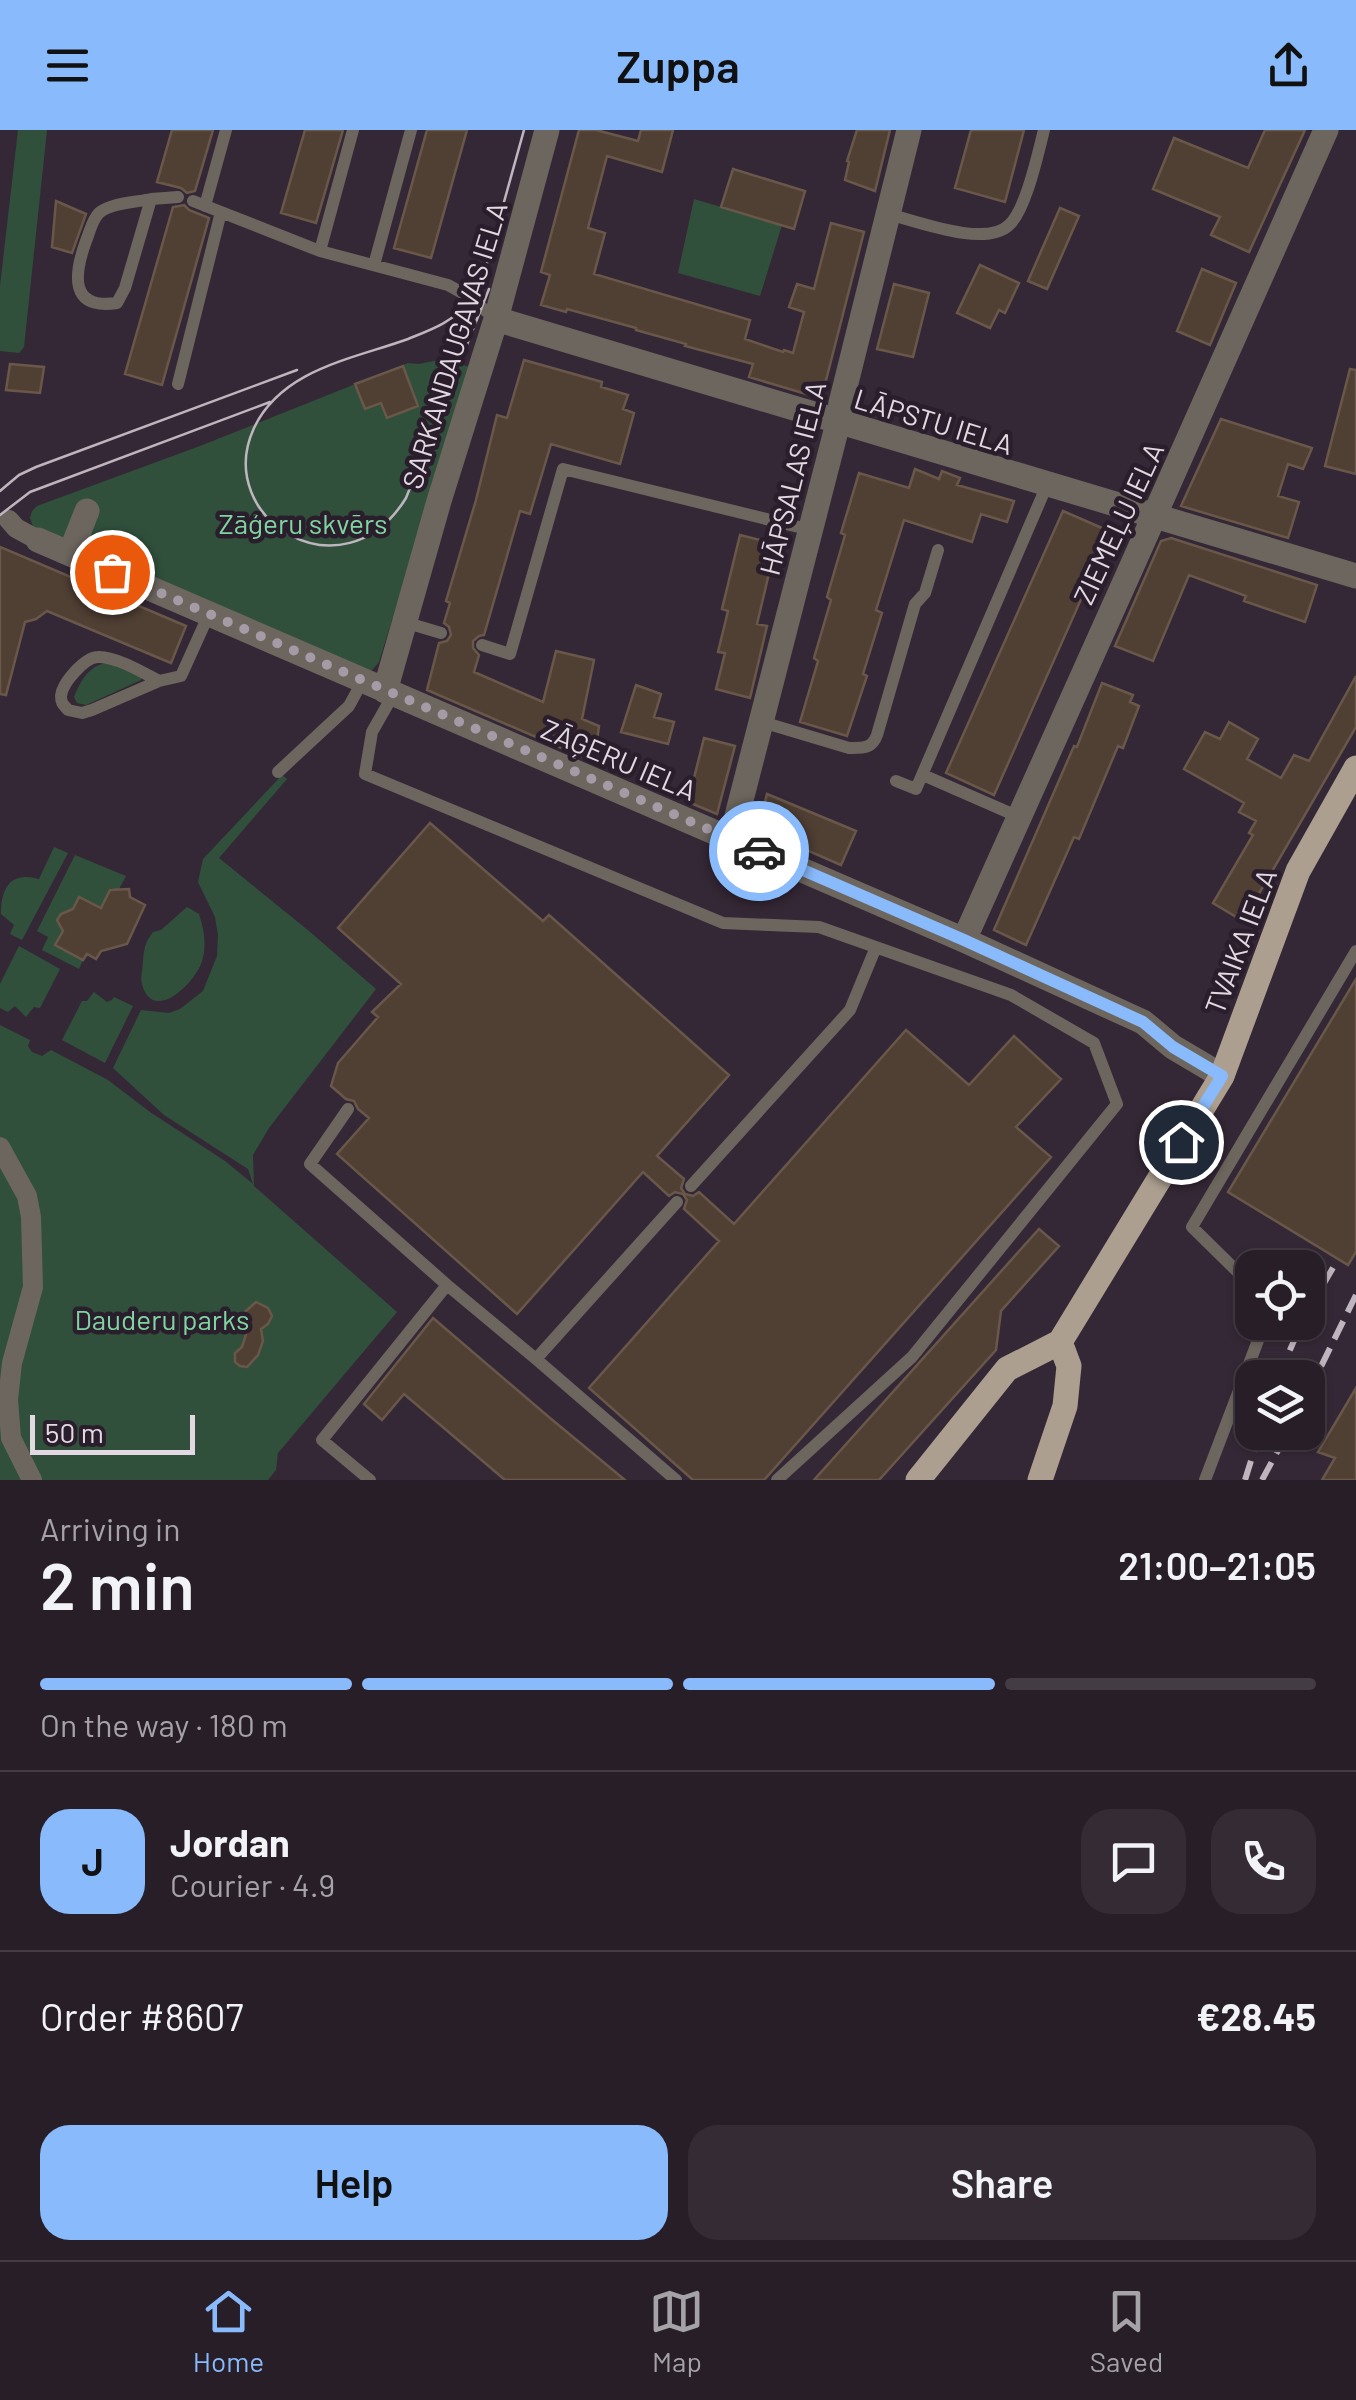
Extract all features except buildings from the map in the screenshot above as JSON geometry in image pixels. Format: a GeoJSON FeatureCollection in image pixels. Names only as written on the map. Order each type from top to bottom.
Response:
{"type":"FeatureCollection","features":[{"type":"Feature","properties":{"kind":"main road","name":"TVAIKA IELA"},"geometry":{"type":"LineString","coordinates":[[1060,1342],[1222,1076],[1298,871],[1356,768]]}},
{"type":"Feature","properties":{"kind":"main road"},"geometry":{"type":"LineString","coordinates":[[918,1480],[1007,1369],[1060,1342],[1068,1366],[1065,1406],[1040,1480]]}},
{"type":"Feature","properties":{"kind":"street","name":"SARKANDAUGAVAS IELA"},"geometry":{"type":"LineString","coordinates":[[380,690],[496,319],[548,130]]}},
{"type":"Feature","properties":{"kind":"street","name":"HĀPSALAS IELA"},"geometry":{"type":"LineString","coordinates":[[732,839],[909,130]]}},
{"type":"Feature","properties":{"kind":"street","name":"ZIEMEĻU IELA"},"geometry":{"type":"LineString","coordinates":[[964,940],[1326,130]]}},
{"type":"Feature","properties":{"kind":"street","name":"LĀPSTU IELA"},"geometry":{"type":"LineString","coordinates":[[496,319],[1356,576]]}},
{"type":"Feature","properties":{"kind":"street"},"geometry":{"type":"LineString","coordinates":[[70,554],[88,510]]}},
{"type":"Feature","properties":{"kind":"street"},"geometry":{"type":"LineString","coordinates":[[9,520],[38,540]]}},
{"type":"Feature","properties":{"kind":"street","name":"ZĀĢERU IELA"},"geometry":{"type":"LineString","coordinates":[[38,540],[964,940],[1143,1022],[1173,1047],[1222,1076]]}},
{"type":"Feature","properties":{"kind":"street"},"geometry":{"type":"LineString","coordinates":[[0,1146],[26,1196],[31,1217],[33,1286],[12,1362],[8,1400],[11,1438],[32,1480]]}},
{"type":"Feature","properties":{"kind":"lane"},"geometry":{"type":"LineString","coordinates":[[226,130],[199,203],[320,251],[448,285],[496,319]]}},
{"type":"Feature","properties":{"kind":"lane"},"geometry":{"type":"LineString","coordinates":[[320,251],[353,130]]}},
{"type":"Feature","properties":{"kind":"lane"},"geometry":{"type":"LineString","coordinates":[[374,265],[411,130]]}},
{"type":"Feature","properties":{"kind":"lane"},"geometry":{"type":"LineString","coordinates":[[888,214],[973,235],[994,234],[1010,225],[1027,192],[1044,130]]}},
{"type":"Feature","properties":{"kind":"lane"},"geometry":{"type":"LineString","coordinates":[[151,198],[117,303],[101,306],[86,299],[78,288],[78,272],[94,220],[102,209],[151,198],[178,197]]}},
{"type":"Feature","properties":{"kind":"lane"},"geometry":{"type":"LineString","coordinates":[[178,384],[220,212]]}},
{"type":"Feature","properties":{"kind":"lane"},"geometry":{"type":"LineString","coordinates":[[482,646],[510,654],[563,469],[811,530]]}},
{"type":"Feature","properties":{"kind":"lane"},"geometry":{"type":"LineString","coordinates":[[896,781],[916,789],[1046,486]]}},
{"type":"Feature","properties":{"kind":"lane"},"geometry":{"type":"LineString","coordinates":[[762,722],[849,748],[872,744],[915,604],[926,593],[938,550]]}},
{"type":"Feature","properties":{"kind":"lane"},"geometry":{"type":"LineString","coordinates":[[158,681],[109,658],[91,658],[66,686],[61,700],[68,710],[82,713],[158,681],[181,676],[209,614]]}},
{"type":"Feature","properties":{"kind":"lane"},"geometry":{"type":"LineString","coordinates":[[404,622],[441,633]]}},
{"type":"Feature","properties":{"kind":"lane"},"geometry":{"type":"LineString","coordinates":[[278,772],[348,706],[380,690]]}},
{"type":"Feature","properties":{"kind":"lane"},"geometry":{"type":"LineString","coordinates":[[380,690],[366,774],[724,923],[820,928],[1011,995],[1094,1042],[1117,1104],[912,1357],[777,1480]]}},
{"type":"Feature","properties":{"kind":"lane"},"geometry":{"type":"LineString","coordinates":[[923,774],[1019,817]]}},
{"type":"Feature","properties":{"kind":"lane"},"geometry":{"type":"LineString","coordinates":[[692,1186],[850,1010],[876,948]]}},
{"type":"Feature","properties":{"kind":"lane"},"geometry":{"type":"LineString","coordinates":[[1235,1269],[1192,1227],[1356,951]]}},
{"type":"Feature","properties":{"kind":"lane"},"geometry":{"type":"LineString","coordinates":[[348,1108],[310,1164],[446,1286],[676,1480]]}},
{"type":"Feature","properties":{"kind":"lane"},"geometry":{"type":"LineString","coordinates":[[536,1359],[676,1202]]}},
{"type":"Feature","properties":{"kind":"lane"},"geometry":{"type":"LineString","coordinates":[[370,1480],[322,1440],[446,1286]]}},
{"type":"Feature","properties":{"kind":"lane"},"geometry":{"type":"LineString","coordinates":[[1205,1480],[1257,1340]]}},
{"type":"Feature","properties":{"kind":"green space"},"geometry":{"type":"Polygon","coordinates":[[[18,130],[47,130],[24,347],[19,353],[0,351],[0,286],[18,130]]]}},
{"type":"Feature","properties":{"kind":"green space"},"geometry":{"type":"Polygon","coordinates":[[[694,199],[782,225],[760,296],[678,273],[694,199]]]}},
{"type":"Feature","properties":{"kind":"green space","name":"Zāģeru skvērs"},"geometry":{"type":"Polygon","coordinates":[[[443,359],[470,367],[379,662],[372,670],[362,671],[34,529],[30,518],[37,506],[408,363],[443,359]]]}},
{"type":"Feature","properties":{"kind":"green space"},"geometry":{"type":"Polygon","coordinates":[[[107,663],[142,677],[141,680],[86,705],[77,703],[74,697],[86,675],[107,663]]]}},
{"type":"Feature","properties":{"kind":"green space","name":"Dauderu parks"},"geometry":{"type":"Polygon","coordinates":[[[282,775],[287,779],[219,858],[376,989],[269,1128],[253,1155],[254,1186],[397,1312],[278,1453],[276,1470],[268,1480],[0,1480],[0,1025],[30,1040],[32,1052],[42,1056],[51,1050],[108,1080],[253,1184],[248,1169],[164,1115],[113,1068],[141,1010],[169,1013],[203,991],[217,956],[218,935],[215,917],[198,882],[203,859],[282,775]]]}},
{"type":"Feature","properties":{"kind":"green space"},"geometry":{"type":"Polygon","coordinates":[[[54,847],[68,853],[22,940],[10,934],[14,925],[1,914],[3,896],[15,879],[39,879],[54,847]]]}},
{"type":"Feature","properties":{"kind":"green space"},"geometry":{"type":"Polygon","coordinates":[[[75,855],[126,876],[118,891],[111,888],[101,908],[79,897],[71,913],[61,914],[57,920],[63,931],[56,945],[83,960],[79,969],[42,950],[48,937],[37,931],[75,855]]]}},
{"type":"Feature","properties":{"kind":"green space"},"geometry":{"type":"Polygon","coordinates":[[[187,907],[199,914],[201,920],[205,943],[202,961],[192,979],[174,996],[155,1001],[147,996],[141,981],[145,946],[153,932],[161,930],[187,907]]]}},
{"type":"Feature","properties":{"kind":"green space"},"geometry":{"type":"Polygon","coordinates":[[[19,946],[60,969],[40,1008],[34,1007],[26,1017],[15,1006],[8,1012],[0,1008],[0,984],[19,946]]]}},
{"type":"Feature","properties":{"kind":"green space"},"geometry":{"type":"Polygon","coordinates":[[[94,992],[107,1002],[114,997],[133,1006],[105,1063],[62,1040],[82,1001],[94,992]]]}},
{"type":"Feature","properties":{"kind":"tram line"},"geometry":{"type":"LineString","coordinates":[[489,289],[406,498],[380,528],[350,543],[319,545],[291,535],[267,517],[251,492],[246,461],[254,428],[266,408],[301,379],[342,360],[432,329],[467,304],[487,263],[524,130]]}},
{"type":"Feature","properties":{"kind":"tram line"},"geometry":{"type":"LineString","coordinates":[[0,491],[36,467],[297,370]]}},
{"type":"Feature","properties":{"kind":"tram line"},"geometry":{"type":"LineString","coordinates":[[0,515],[30,492],[270,402]]}},
{"type":"Feature","properties":{"kind":"railway"},"geometry":{"type":"LineString","coordinates":[[1325,1282],[1338,1259]]}},
{"type":"Feature","properties":{"kind":"railway"},"geometry":{"type":"LineString","coordinates":[[1324,1360],[1356,1295]]}},
{"type":"Feature","properties":{"kind":"railway"},"geometry":{"type":"LineString","coordinates":[[1286,1360],[1294,1340]]}},
{"type":"Feature","properties":{"kind":"railway"},"geometry":{"type":"LineString","coordinates":[[1245,1480],[1254,1450]]}},
{"type":"Feature","properties":{"kind":"railway"},"geometry":{"type":"LineString","coordinates":[[1262,1480],[1278,1450]]}},
{"type":"Feature","properties":{"kind":"way so far"},"geometry":{"type":"LineString","coordinates":[[112,572],[759,851]]}},
{"type":"Feature","properties":{"kind":"route"},"geometry":{"type":"LineString","coordinates":[[759,851],[1143,1022],[1173,1047],[1222,1076],[1181,1142]]}}]}
